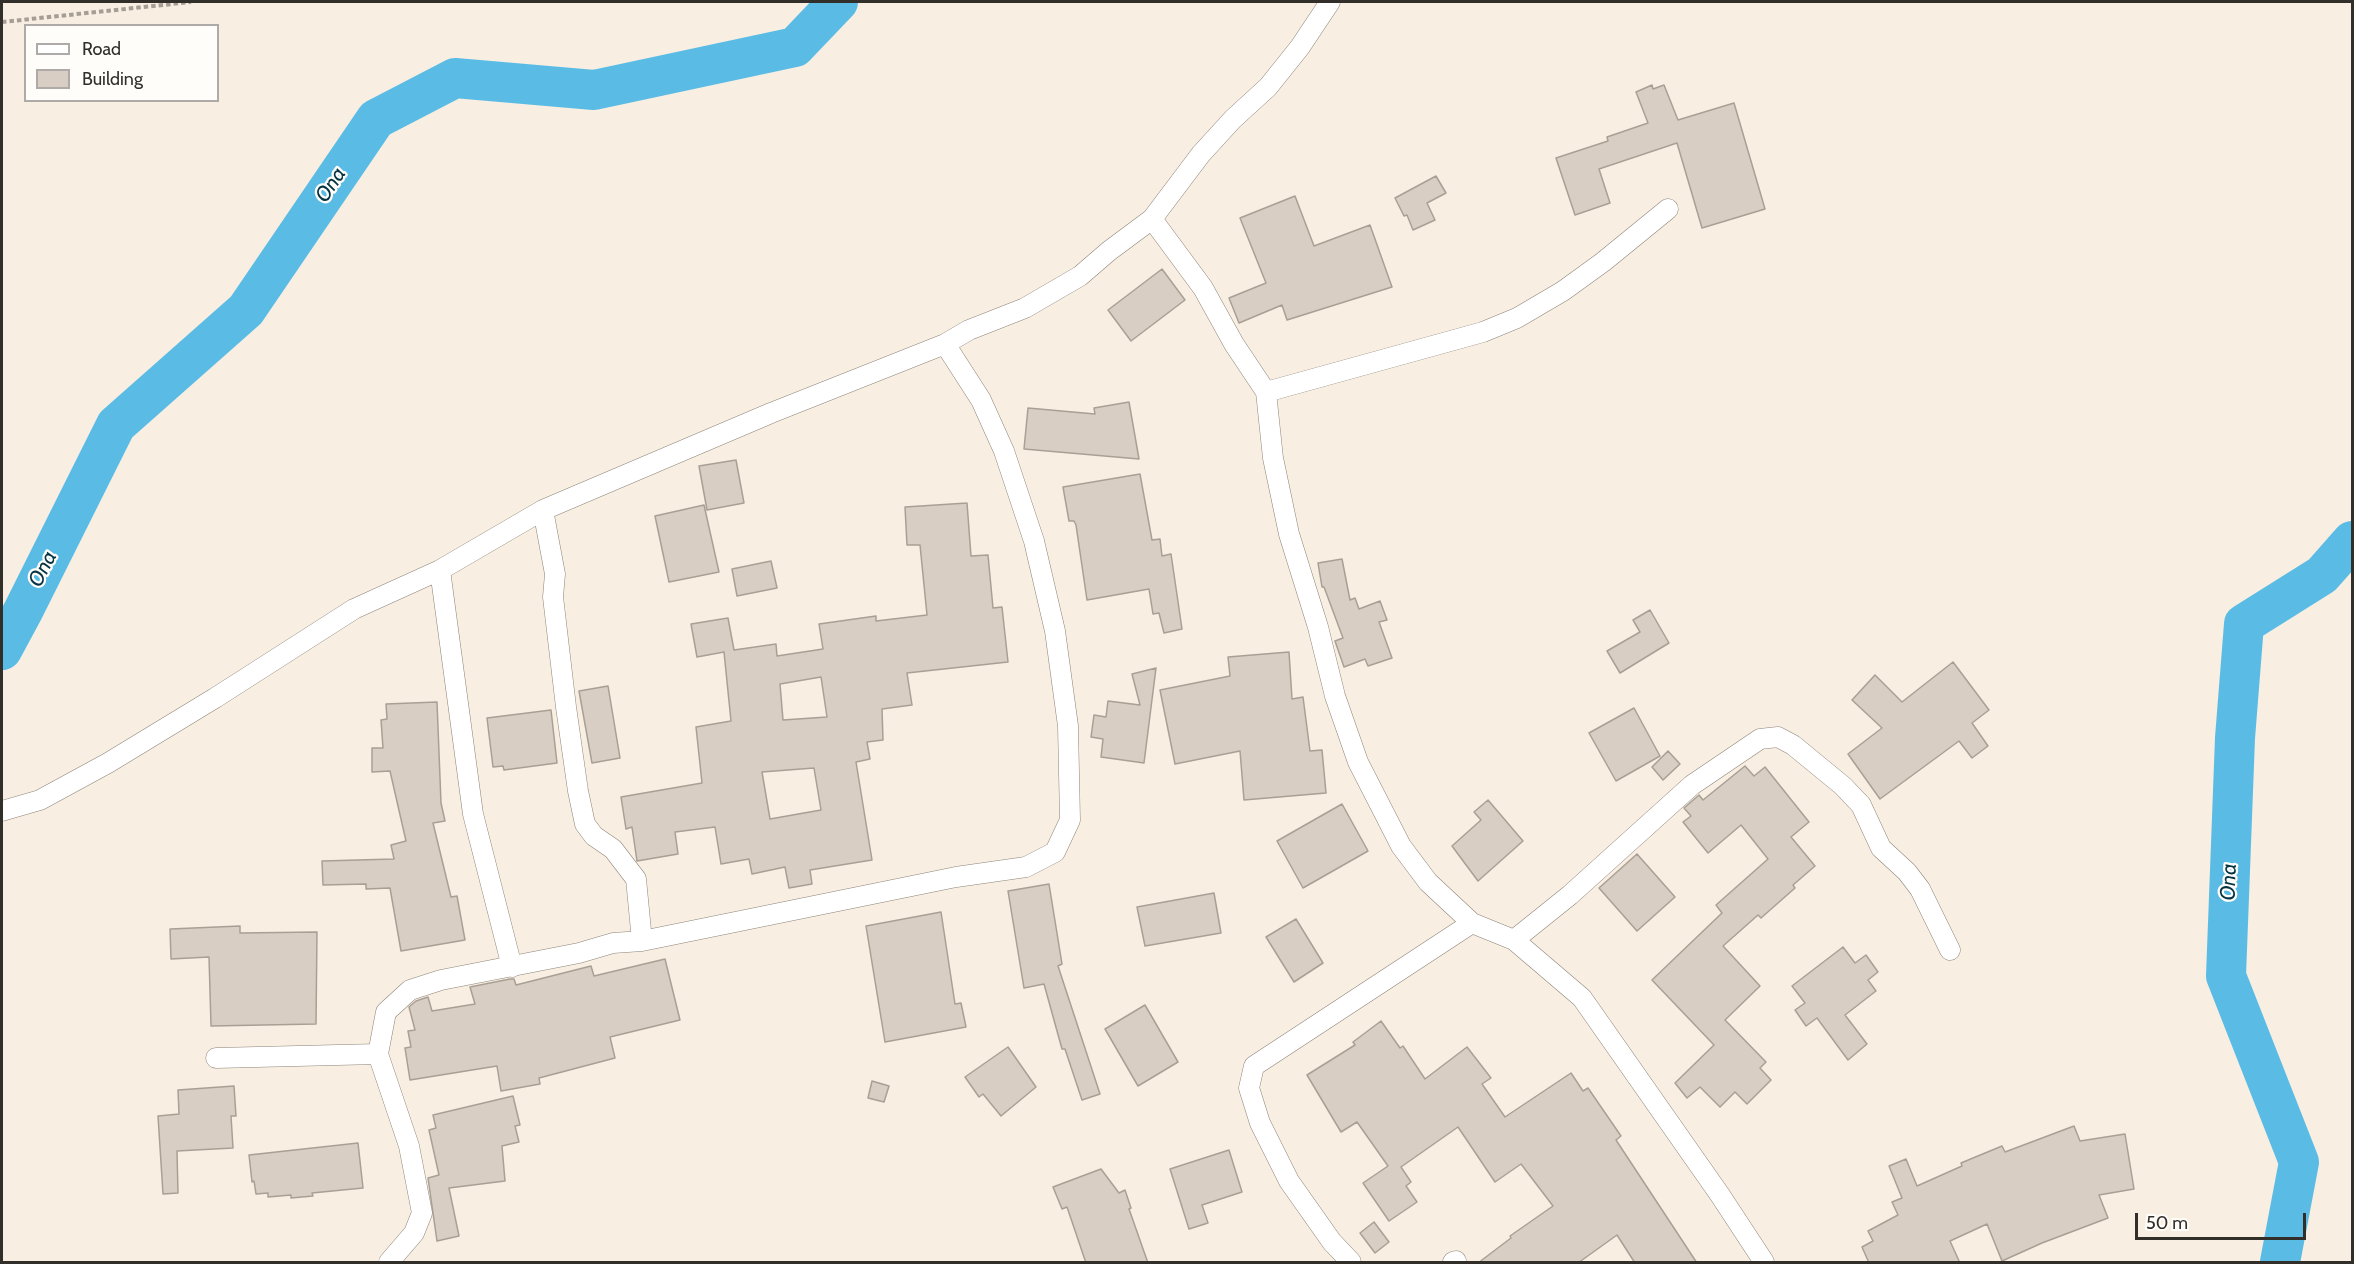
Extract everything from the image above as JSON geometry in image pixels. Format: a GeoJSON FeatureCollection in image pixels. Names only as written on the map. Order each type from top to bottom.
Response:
{"type":"FeatureCollection","features":[{"type":"Feature","properties":{"kind":"street"},"geometry":{"type":"LineString","coordinates":[[2,811],[40,800],[99,768],[215,699],[354,609],[440,570],[543,510],[771,413],[945,344],[969,330],[1025,308],[1080,276],[1152,219],[1201,154],[1233,119],[1268,87],[1330,2]]}},
{"type":"Feature","properties":{"kind":"street"},"geometry":{"type":"LineString","coordinates":[[1266,392],[1484,332],[1517,318],[1563,291],[1668,209]]}},
{"type":"Feature","properties":{"kind":"street"},"geometry":{"type":"LineString","coordinates":[[1152,219],[1203,288],[1234,344],[1266,392],[1273,458],[1289,534],[1318,627],[1335,696],[1358,762],[1401,846],[1428,882],[1472,923],[1514,940],[1582,998],[1720,1195],[1764,1263]]}},
{"type":"Feature","properties":{"kind":"street"},"geometry":{"type":"LineString","coordinates":[[389,1263],[414,1233],[422,1213],[410,1146],[378,1054],[386,1012],[410,990],[441,980],[512,967],[613,944],[642,941],[956,877],[1026,867],[1055,852],[1070,820],[1068,726],[1056,631],[1034,541],[1004,451],[981,400],[945,344]]}},
{"type":"Feature","properties":{"kind":"street"},"geometry":{"type":"LineString","coordinates":[[543,510],[555,574],[554,597],[566,707],[585,824],[594,837],[613,849],[636,879],[642,941]]}},
{"type":"Feature","properties":{"kind":"street"},"geometry":{"type":"LineString","coordinates":[[440,570],[473,814],[512,967]]}},
{"type":"Feature","properties":{"kind":"street"},"geometry":{"type":"LineString","coordinates":[[1514,940],[1595,874],[1692,785],[1760,739],[1778,737],[1793,745],[1843,786],[1862,805],[1881,848],[1907,872],[1920,889],[1950,950]]}},
{"type":"Feature","properties":{"kind":"street"},"geometry":{"type":"LineString","coordinates":[[1351,1263],[1332,1242],[1289,1180],[1260,1123],[1249,1088],[1254,1065],[1472,923]]}},
{"type":"Feature","properties":{"kind":"street"},"geometry":{"type":"LineString","coordinates":[[216,1058],[378,1054]]}},
{"type":"Feature","properties":{"kind":"path"},"geometry":{"type":"LineString","coordinates":[[2,22],[191,2]]}},
{"type":"Feature","properties":{"kind":"building"},"geometry":{"type":"Polygon","coordinates":[[[1652,85],[1653,89],[1664,85],[1678,120],[1734,103],[1765,209],[1702,228],[1677,143],[1599,169],[1610,203],[1575,215],[1556,158],[1608,141],[1607,137],[1648,123],[1636,92],[1652,85]]]}},
{"type":"Feature","properties":{"kind":"building"},"geometry":{"type":"Polygon","coordinates":[[[1436,176],[1446,193],[1427,203],[1435,220],[1413,230],[1407,215],[1404,216],[1395,198],[1436,176]]]}},
{"type":"Feature","properties":{"kind":"building"},"geometry":{"type":"Polygon","coordinates":[[[1295,196],[1314,246],[1370,225],[1392,287],[1287,320],[1282,305],[1239,323],[1229,298],[1266,283],[1240,218],[1295,196]]]}},
{"type":"Feature","properties":{"kind":"building"},"geometry":{"type":"Polygon","coordinates":[[[1162,269],[1185,300],[1131,341],[1108,310],[1162,269]]]}},
{"type":"Feature","properties":{"kind":"building"},"geometry":{"type":"Polygon","coordinates":[[[1129,402],[1139,459],[1024,449],[1028,408],[1095,414],[1094,408],[1129,402]]]}},
{"type":"Feature","properties":{"kind":"building"},"geometry":{"type":"Polygon","coordinates":[[[736,460],[744,503],[707,510],[699,466],[736,460]]]}},
{"type":"Feature","properties":{"kind":"building"},"geometry":{"type":"Polygon","coordinates":[[[1140,474],[1152,540],[1160,539],[1162,556],[1171,554],[1182,629],[1164,633],[1159,613],[1153,614],[1149,589],[1087,600],[1076,525],[1074,521],[1069,521],[1063,487],[1140,474]]]}},
{"type":"Feature","properties":{"kind":"building"},"geometry":{"type":"Polygon","coordinates":[[[967,503],[971,556],[988,555],[993,608],[1002,607],[1008,662],[907,673],[912,705],[882,709],[883,740],[867,742],[870,759],[856,762],[872,860],[810,870],[812,884],[789,888],[785,867],[752,874],[749,859],[721,864],[715,827],[675,832],[678,854],[637,861],[632,827],[626,829],[621,797],[702,783],[696,727],[731,721],[724,652],[697,657],[691,624],[728,618],[734,650],[776,644],[777,656],[823,649],[819,624],[876,616],[876,621],[927,615],[920,545],[907,545],[905,507],[967,503]],[[821,677],[780,684],[783,720],[827,717],[821,677]],[[814,768],[762,772],[770,819],[821,810],[814,768]]]}},
{"type":"Feature","properties":{"kind":"building"},"geometry":{"type":"Polygon","coordinates":[[[704,505],[719,572],[669,582],[655,516],[704,505]]]}},
{"type":"Feature","properties":{"kind":"building"},"geometry":{"type":"Polygon","coordinates":[[[1342,559],[1350,600],[1355,598],[1359,609],[1380,601],[1387,620],[1379,622],[1392,658],[1368,666],[1365,659],[1344,667],[1335,641],[1343,638],[1324,587],[1322,587],[1318,563],[1342,559]]]}},
{"type":"Feature","properties":{"kind":"building"},"geometry":{"type":"Polygon","coordinates":[[[771,561],[777,588],[737,596],[732,569],[771,561]]]}},
{"type":"Feature","properties":{"kind":"building"},"geometry":{"type":"Polygon","coordinates":[[[1650,610],[1669,643],[1620,673],[1607,651],[1640,632],[1633,620],[1650,610]]]}},
{"type":"Feature","properties":{"kind":"building"},"geometry":{"type":"Polygon","coordinates":[[[1289,652],[1292,699],[1303,697],[1310,751],[1322,750],[1326,793],[1244,800],[1240,751],[1175,764],[1160,690],[1230,676],[1228,657],[1289,652]]]}},
{"type":"Feature","properties":{"kind":"building"},"geometry":{"type":"Polygon","coordinates":[[[1953,662],[1989,710],[1972,723],[1988,746],[1972,758],[1959,741],[1880,799],[1848,754],[1882,728],[1852,700],[1875,675],[1902,702],[1953,662]]]}},
{"type":"Feature","properties":{"kind":"building"},"geometry":{"type":"Polygon","coordinates":[[[1156,668],[1144,763],[1101,757],[1103,739],[1091,737],[1094,715],[1106,717],[1108,701],[1140,705],[1132,674],[1156,668]]]}},
{"type":"Feature","properties":{"kind":"building"},"geometry":{"type":"Polygon","coordinates":[[[608,686],[620,758],[592,763],[579,691],[608,686]]]}},
{"type":"Feature","properties":{"kind":"building"},"geometry":{"type":"Polygon","coordinates":[[[437,702],[441,803],[445,821],[433,823],[451,897],[457,896],[465,940],[401,951],[390,888],[366,889],[366,884],[323,885],[322,861],[394,859],[391,845],[406,841],[390,771],[372,772],[372,748],[383,748],[381,720],[387,719],[386,704],[437,702]]]}},
{"type":"Feature","properties":{"kind":"building"},"geometry":{"type":"Polygon","coordinates":[[[1634,708],[1660,756],[1616,781],[1589,733],[1634,708]]]}},
{"type":"Feature","properties":{"kind":"building"},"geometry":{"type":"Polygon","coordinates":[[[551,710],[557,763],[504,770],[503,766],[493,767],[487,718],[551,710]]]}},
{"type":"Feature","properties":{"kind":"building"},"geometry":{"type":"Polygon","coordinates":[[[1668,751],[1680,764],[1663,780],[1652,767],[1668,751]]]}},
{"type":"Feature","properties":{"kind":"building"},"geometry":{"type":"Polygon","coordinates":[[[1745,766],[1754,776],[1765,767],[1809,822],[1791,837],[1815,866],[1793,885],[1795,888],[1761,918],[1758,915],[1723,946],[1760,986],[1725,1020],[1766,1062],[1760,1068],[1771,1080],[1747,1104],[1735,1092],[1720,1107],[1700,1087],[1687,1098],[1675,1083],[1714,1045],[1652,980],[1722,913],[1716,905],[1768,859],[1741,825],[1708,853],[1683,822],[1691,816],[1684,808],[1699,795],[1703,800],[1745,766]]]}},
{"type":"Feature","properties":{"kind":"building"},"geometry":{"type":"Polygon","coordinates":[[[1488,800],[1523,841],[1478,881],[1452,846],[1481,820],[1474,812],[1488,800]]]}},
{"type":"Feature","properties":{"kind":"building"},"geometry":{"type":"Polygon","coordinates":[[[1342,804],[1368,851],[1303,888],[1277,841],[1342,804]]]}},
{"type":"Feature","properties":{"kind":"building"},"geometry":{"type":"Polygon","coordinates":[[[1637,854],[1675,897],[1637,931],[1599,888],[1637,854]]]}},
{"type":"Feature","properties":{"kind":"building"},"geometry":{"type":"Polygon","coordinates":[[[1049,884],[1062,964],[1058,966],[1100,1094],[1082,1100],[1065,1049],[1062,1049],[1044,984],[1024,988],[1008,891],[1049,884]]]}},
{"type":"Feature","properties":{"kind":"building"},"geometry":{"type":"Polygon","coordinates":[[[1214,893],[1221,933],[1145,946],[1137,907],[1214,893]]]}},
{"type":"Feature","properties":{"kind":"building"},"geometry":{"type":"Polygon","coordinates":[[[941,912],[955,1004],[961,1003],[966,1027],[885,1042],[866,926],[941,912]]]}},
{"type":"Feature","properties":{"kind":"building"},"geometry":{"type":"Polygon","coordinates":[[[1296,919],[1323,963],[1294,982],[1266,937],[1296,919]]]}},
{"type":"Feature","properties":{"kind":"building"},"geometry":{"type":"Polygon","coordinates":[[[240,926],[240,933],[317,932],[316,1024],[211,1026],[209,957],[171,959],[170,929],[240,926]]]}},
{"type":"Feature","properties":{"kind":"building"},"geometry":{"type":"Polygon","coordinates":[[[1843,947],[1855,963],[1866,955],[1878,972],[1868,980],[1876,991],[1845,1015],[1867,1044],[1848,1060],[1817,1018],[1806,1026],[1795,1010],[1805,1003],[1792,986],[1843,947]]]}},
{"type":"Feature","properties":{"kind":"building"},"geometry":{"type":"Polygon","coordinates":[[[665,959],[680,1020],[610,1037],[615,1058],[539,1078],[540,1084],[501,1091],[497,1066],[410,1080],[405,1048],[411,1047],[408,1031],[415,1030],[409,1007],[416,1001],[428,997],[432,1011],[475,1004],[470,987],[510,979],[514,979],[516,985],[591,966],[594,976],[665,959]]]}},
{"type":"Feature","properties":{"kind":"building"},"geometry":{"type":"Polygon","coordinates":[[[1145,1005],[1178,1062],[1138,1086],[1105,1029],[1145,1005]]]}},
{"type":"Feature","properties":{"kind":"building"},"geometry":{"type":"Polygon","coordinates":[[[1381,1021],[1400,1048],[1403,1046],[1425,1079],[1467,1047],[1491,1078],[1482,1084],[1505,1117],[1571,1073],[1583,1091],[1588,1088],[1621,1136],[1616,1140],[1697,1263],[1635,1263],[1617,1235],[1578,1263],[1478,1263],[1511,1238],[1510,1236],[1553,1206],[1521,1164],[1495,1182],[1458,1127],[1401,1167],[1411,1182],[1406,1186],[1417,1202],[1389,1221],[1363,1183],[1388,1166],[1357,1122],[1341,1132],[1307,1075],[1355,1045],[1353,1042],[1381,1021]]]}},
{"type":"Feature","properties":{"kind":"building"},"geometry":{"type":"Polygon","coordinates":[[[1008,1047],[1036,1087],[1001,1116],[983,1094],[979,1097],[965,1077],[1008,1047]]]}},
{"type":"Feature","properties":{"kind":"building"},"geometry":{"type":"Polygon","coordinates":[[[872,1081],[889,1086],[884,1102],[868,1098],[872,1081]]]}},
{"type":"Feature","properties":{"kind":"building"},"geometry":{"type":"Polygon","coordinates":[[[234,1086],[236,1116],[231,1116],[233,1148],[177,1151],[178,1193],[163,1194],[158,1116],[179,1114],[178,1090],[234,1086]]]}},
{"type":"Feature","properties":{"kind":"building"},"geometry":{"type":"Polygon","coordinates":[[[513,1096],[520,1125],[515,1126],[519,1142],[502,1146],[505,1181],[449,1188],[459,1236],[437,1241],[428,1178],[439,1175],[429,1130],[436,1128],[433,1115],[513,1096]]]}},
{"type":"Feature","properties":{"kind":"building"},"geometry":{"type":"Polygon","coordinates":[[[2074,1126],[2080,1141],[2125,1134],[2134,1189],[2099,1195],[2108,1218],[2002,1261],[1987,1224],[1950,1241],[1960,1263],[1869,1263],[1862,1247],[1873,1241],[1868,1231],[1898,1215],[1892,1202],[1902,1198],[1889,1166],[1906,1159],[1917,1186],[1962,1166],[1961,1163],[2002,1146],[2005,1152],[2074,1126]]]}},
{"type":"Feature","properties":{"kind":"building"},"geometry":{"type":"Polygon","coordinates":[[[358,1143],[363,1188],[312,1193],[313,1196],[291,1198],[291,1195],[268,1197],[268,1193],[256,1194],[254,1181],[252,1182],[249,1155],[358,1143]]]}},
{"type":"Feature","properties":{"kind":"building"},"geometry":{"type":"Polygon","coordinates":[[[1229,1150],[1242,1192],[1202,1205],[1208,1223],[1189,1229],[1170,1169],[1229,1150]]]}},
{"type":"Feature","properties":{"kind":"building"},"geometry":{"type":"Polygon","coordinates":[[[1101,1169],[1119,1193],[1125,1190],[1131,1208],[1129,1209],[1148,1263],[1086,1263],[1067,1207],[1062,1209],[1053,1187],[1101,1169]]]}},
{"type":"Feature","properties":{"kind":"building"},"geometry":{"type":"Polygon","coordinates":[[[1374,1222],[1389,1242],[1375,1253],[1360,1233],[1374,1222]]]}},
{"type":"Feature","properties":{"kind":"waterway","name":"Ona"},"geometry":{"type":"LineString","coordinates":[[2,650],[116,425],[246,310],[376,119],[455,78],[594,90],[795,47],[838,2]]}},
{"type":"Feature","properties":{"kind":"waterway","name":"Ona"},"geometry":{"type":"LineString","coordinates":[[2280,1262],[2299,1162],[2226,976],[2235,738],[2244,624],[2322,575],[2352,541]]}}]}
